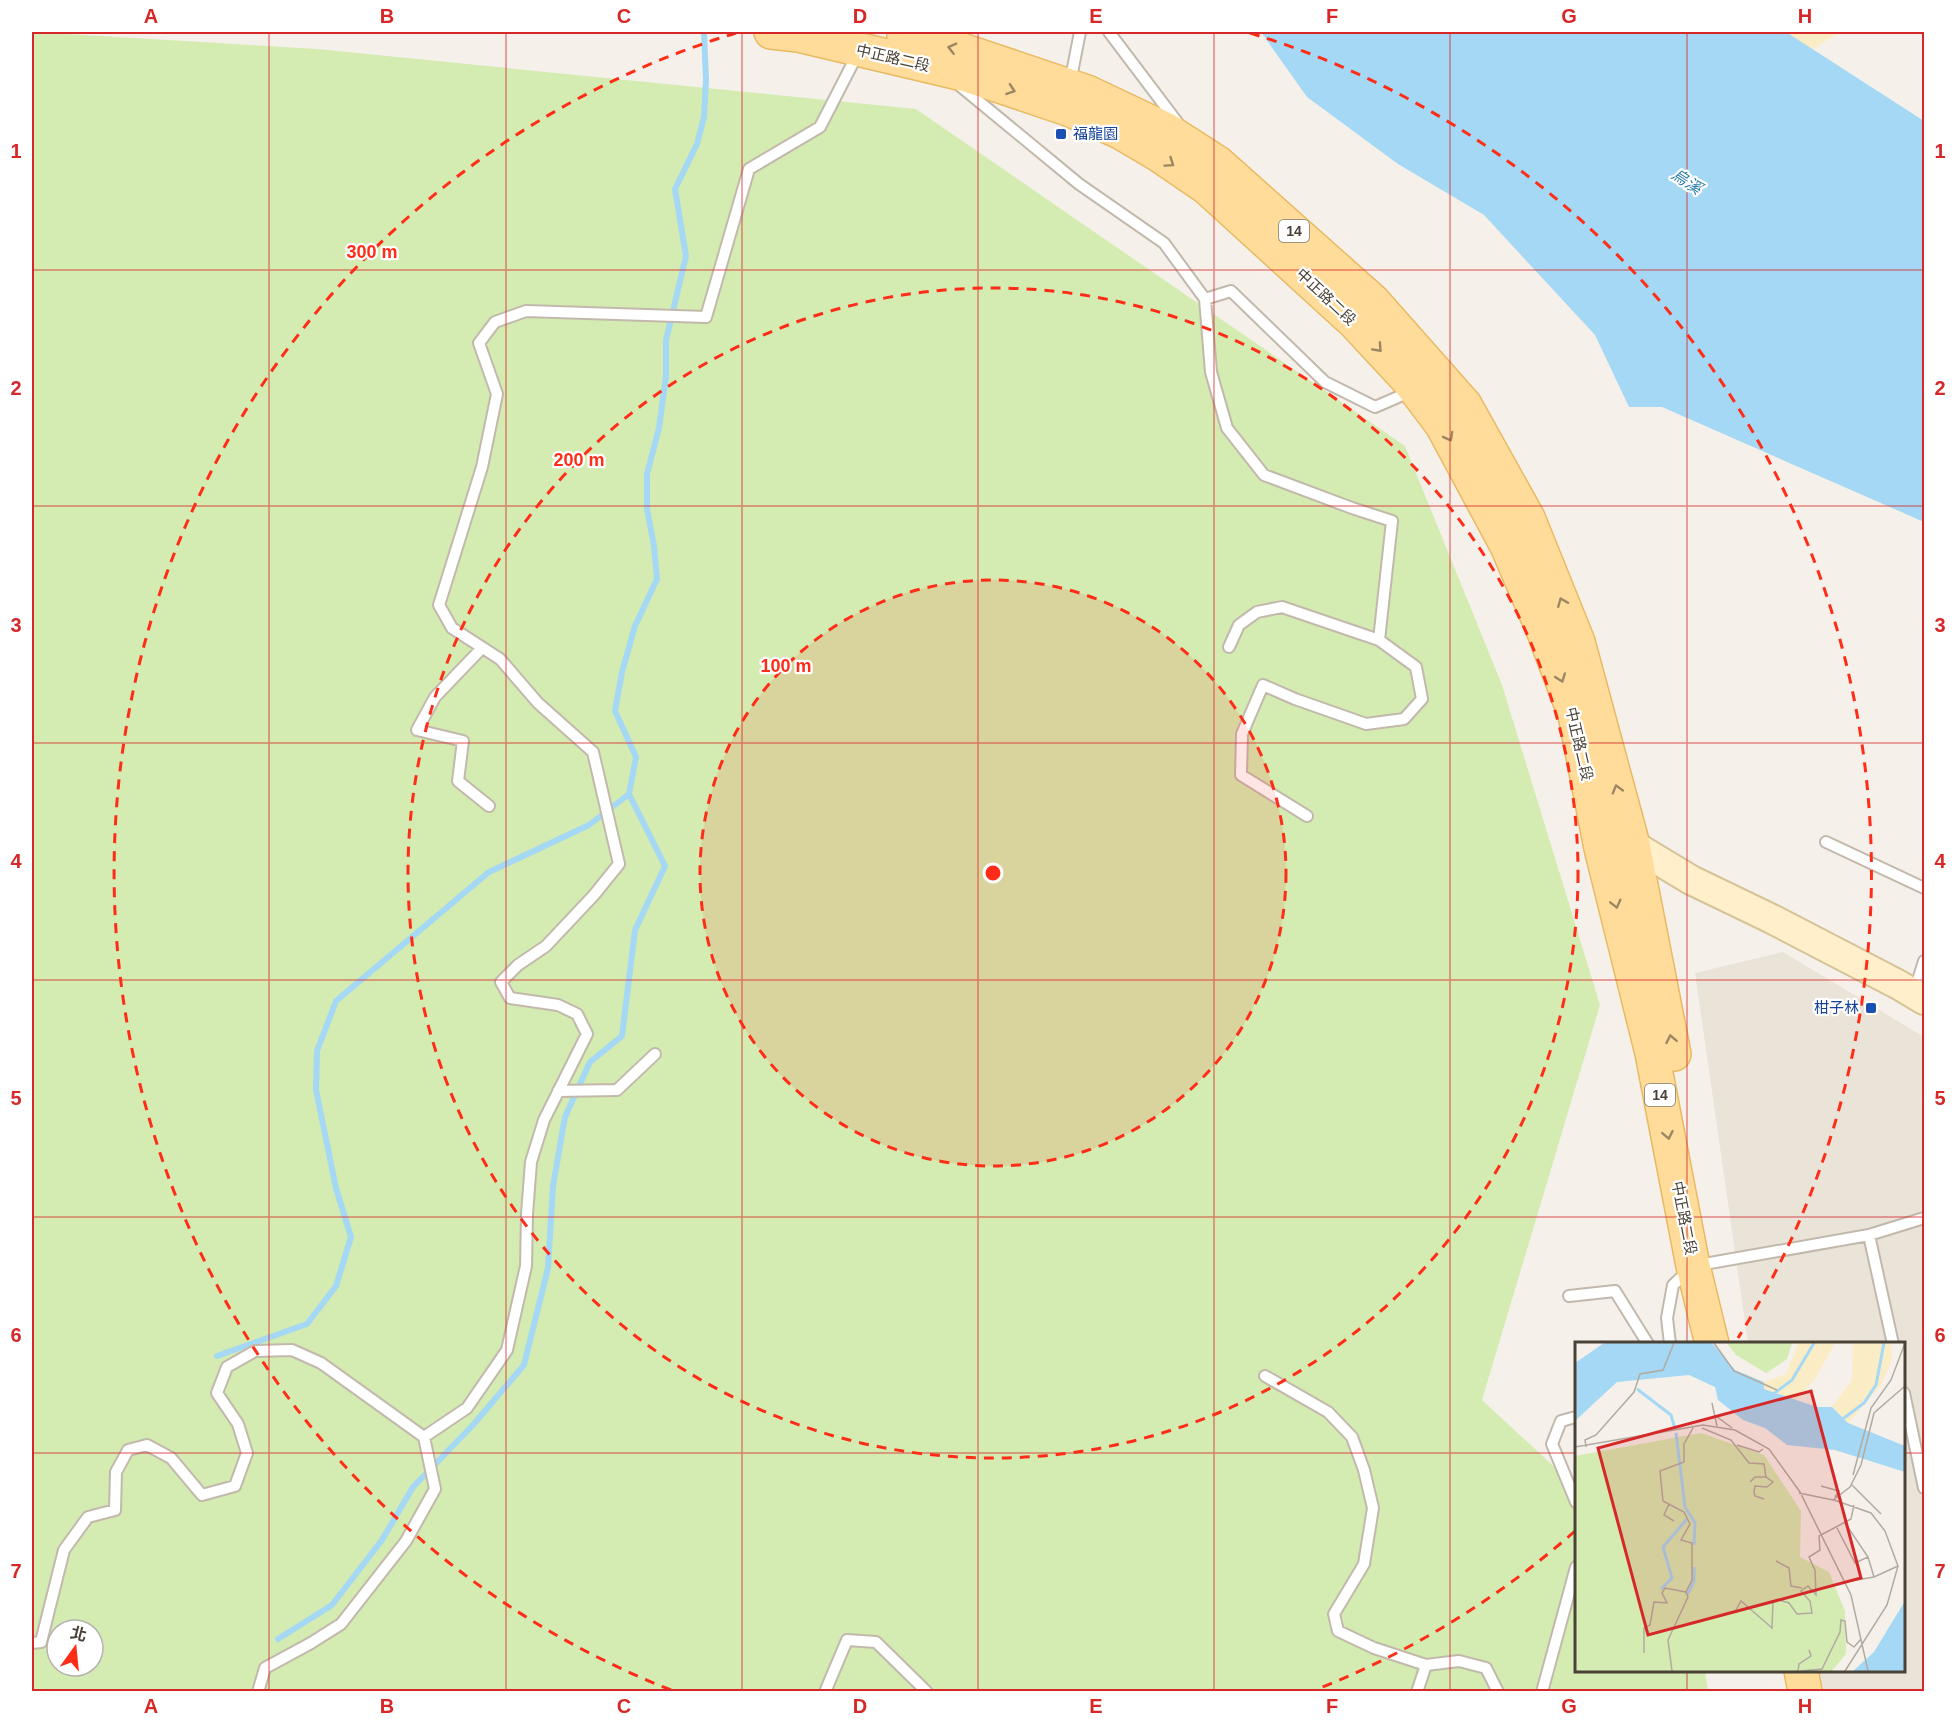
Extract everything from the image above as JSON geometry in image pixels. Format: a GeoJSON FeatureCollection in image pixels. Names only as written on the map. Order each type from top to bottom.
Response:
{"type":"FeatureCollection","features":[{"type":"Feature","properties":{"kind":"main road","name":"中正路二段"},"geometry":{"type":"LineString","coordinates":[[771,32],[956,48],[1087,92],[1164,129],[1218,163],[1373,301],[1436,381],[1442,425],[1507,546],[1543,630],[1575,715],[1601,848],[1704,1264],[1732,1342]]}},
{"type":"Feature","properties":{"kind":"main road","name":"中正路二段"},"geometry":{"type":"LineString","coordinates":[[868,41],[938,68],[967,75],[1068,109],[1120,132],[1159,155],[1206,187],[1354,322],[1436,381],[1465,405],[1528,518],[1578,642],[1633,845],[1704,1264],[1712,1342]]}},
{"type":"Feature","properties":{"kind":"main road"},"geometry":{"type":"LineString","coordinates":[[1601,848],[1633,845],[1691,880],[1772,920],[1918,979]]}},
{"type":"Feature","properties":{"kind":"main road"},"geometry":{"type":"LineString","coordinates":[[1784,1672],[1787,1692]]}},
{"type":"Feature","properties":{"kind":"main road"},"geometry":{"type":"LineString","coordinates":[[1801,1672],[1805,1692]]}},
{"type":"Feature","properties":{"kind":"lane"},"geometry":{"type":"LineString","coordinates":[[1070,86],[1080,32]]}},
{"type":"Feature","properties":{"kind":"lane"},"geometry":{"type":"LineString","coordinates":[[1108,32],[1174,119],[1298,219],[1408,323]]}},
{"type":"Feature","properties":{"kind":"lane"},"geometry":{"type":"LineString","coordinates":[[424,1437],[466,1408],[507,1350],[526,1266],[531,1162],[544,1120],[561,1091],[586,1034],[577,1014],[558,1005],[510,998],[501,982],[518,965],[546,946],[594,895],[619,864],[593,752],[538,703],[500,659],[452,628],[439,605],[482,467],[497,394],[479,343],[495,322],[526,311],[706,317],[749,169],[820,127],[868,41]]}},
{"type":"Feature","properties":{"kind":"lane"},"geometry":{"type":"LineString","coordinates":[[938,68],[1079,184],[1164,243],[1205,299],[1211,372],[1227,428],[1264,475],[1392,521],[1379,640]]}},
{"type":"Feature","properties":{"kind":"lane"},"geometry":{"type":"LineString","coordinates":[[1205,299],[1231,291],[1325,382],[1375,407],[1436,381]]}},
{"type":"Feature","properties":{"kind":"lane"},"geometry":{"type":"LineString","coordinates":[[1229,647],[1239,626],[1257,612],[1282,607],[1379,640],[1416,667],[1422,699],[1404,719],[1366,724],[1263,685],[1242,734],[1240,775],[1307,816]]}},
{"type":"Feature","properties":{"kind":"lane"},"geometry":{"type":"LineString","coordinates":[[482,648],[435,697],[417,730],[463,741],[458,781],[489,806]]}},
{"type":"Feature","properties":{"kind":"lane"},"geometry":{"type":"LineString","coordinates":[[1826,842],[1924,888]]}},
{"type":"Feature","properties":{"kind":"lane"},"geometry":{"type":"LineString","coordinates":[[561,1091],[617,1090],[655,1054]]}},
{"type":"Feature","properties":{"kind":"lane"},"geometry":{"type":"LineString","coordinates":[[1670,1342],[1667,1318],[1673,1285],[1704,1264],[1869,1235],[1924,1218]]}},
{"type":"Feature","properties":{"kind":"lane"},"geometry":{"type":"LineString","coordinates":[[1869,1235],[1893,1342]]}},
{"type":"Feature","properties":{"kind":"lane"},"geometry":{"type":"LineString","coordinates":[[1569,1296],[1616,1291],[1647,1342]]}},
{"type":"Feature","properties":{"kind":"lane"},"geometry":{"type":"LineString","coordinates":[[32,1643],[40,1642],[64,1550],[88,1517],[115,1510],[116,1472],[128,1450],[147,1445],[171,1458],[202,1495],[235,1486],[247,1452],[238,1424],[217,1393],[227,1367],[255,1351],[292,1350],[321,1363],[424,1437],[435,1489],[406,1541],[341,1624],[266,1668],[258,1692]]}},
{"type":"Feature","properties":{"kind":"lane"},"geometry":{"type":"LineString","coordinates":[[1265,1376],[1328,1412],[1352,1437],[1365,1470],[1373,1508],[1368,1542],[1364,1564],[1334,1614],[1338,1631],[1374,1648],[1426,1665],[1459,1661],[1486,1668],[1498,1692]]}},
{"type":"Feature","properties":{"kind":"lane"},"geometry":{"type":"LineString","coordinates":[[1905,1398],[1924,1488]]}},
{"type":"Feature","properties":{"kind":"lane"},"geometry":{"type":"LineString","coordinates":[[1575,1417],[1561,1421],[1552,1444],[1575,1500]]}},
{"type":"Feature","properties":{"kind":"lane"},"geometry":{"type":"LineString","coordinates":[[1542,1692],[1575,1571]]}},
{"type":"Feature","properties":{"kind":"lane"},"geometry":{"type":"LineString","coordinates":[[825,1692],[847,1640],[876,1642],[927,1692]]}},
{"type":"Feature","properties":{"kind":"lane"},"geometry":{"type":"LineString","coordinates":[[1417,1692],[1426,1665]]}},
{"type":"Feature","properties":{"kind":"shaded area"},"geometry":{"type":"Polygon","coordinates":[[[1783,952],[1924,1037],[1924,1691],[1799,1691],[1796,1672],[1905,1672],[1905,1342],[1748,1342],[1695,973],[1783,952]]]}},
{"type":"Feature","properties":{"kind":"green space"},"geometry":{"type":"Polygon","coordinates":[[[32,32],[317,49],[916,109],[1405,446],[1502,685],[1600,1005],[1482,1400],[1575,1486],[1575,1672],[1705,1672],[1708,1691],[32,1691],[32,32]]]}},
{"type":"Feature","properties":{"kind":"sand"},"geometry":{"type":"Polygon","coordinates":[[[1786,32],[1839,32],[1812,50],[1786,32]]]}},
{"type":"Feature","properties":{"kind":"water","name":"烏溪"},"geometry":{"type":"Polygon","coordinates":[[[1261,32],[1786,32],[1924,121],[1924,522],[1662,407],[1629,407],[1595,335],[1484,215],[1398,164],[1307,97],[1261,32]]]}},
{"type":"Feature","properties":{"kind":"waterway"},"geometry":{"type":"LineString","coordinates":[[278,1639],[332,1605],[382,1540],[413,1487],[473,1425],[524,1365],[548,1268],[553,1186],[565,1117],[590,1062],[622,1036],[635,930],[665,866],[629,794],[636,757],[615,711],[622,672],[635,626],[657,579],[647,509],[647,474],[659,428],[666,376],[666,340],[686,256],[675,189],[697,144],[704,117],[706,80],[704,32]]}},
{"type":"Feature","properties":{"kind":"waterway"},"geometry":{"type":"LineString","coordinates":[[217,1356],[307,1324],[336,1286],[351,1237],[336,1188],[316,1090],[317,1051],[336,1001],[489,872],[589,825],[629,794]]}},
{"type":"Feature","properties":{"kind":"place","name":"福龍園"},"geometry":{"type":"Point","coordinates":[1061,134]}},
{"type":"Feature","properties":{"kind":"place","name":"柑子林"},"geometry":{"type":"Point","coordinates":[1871,1008]}}]}
